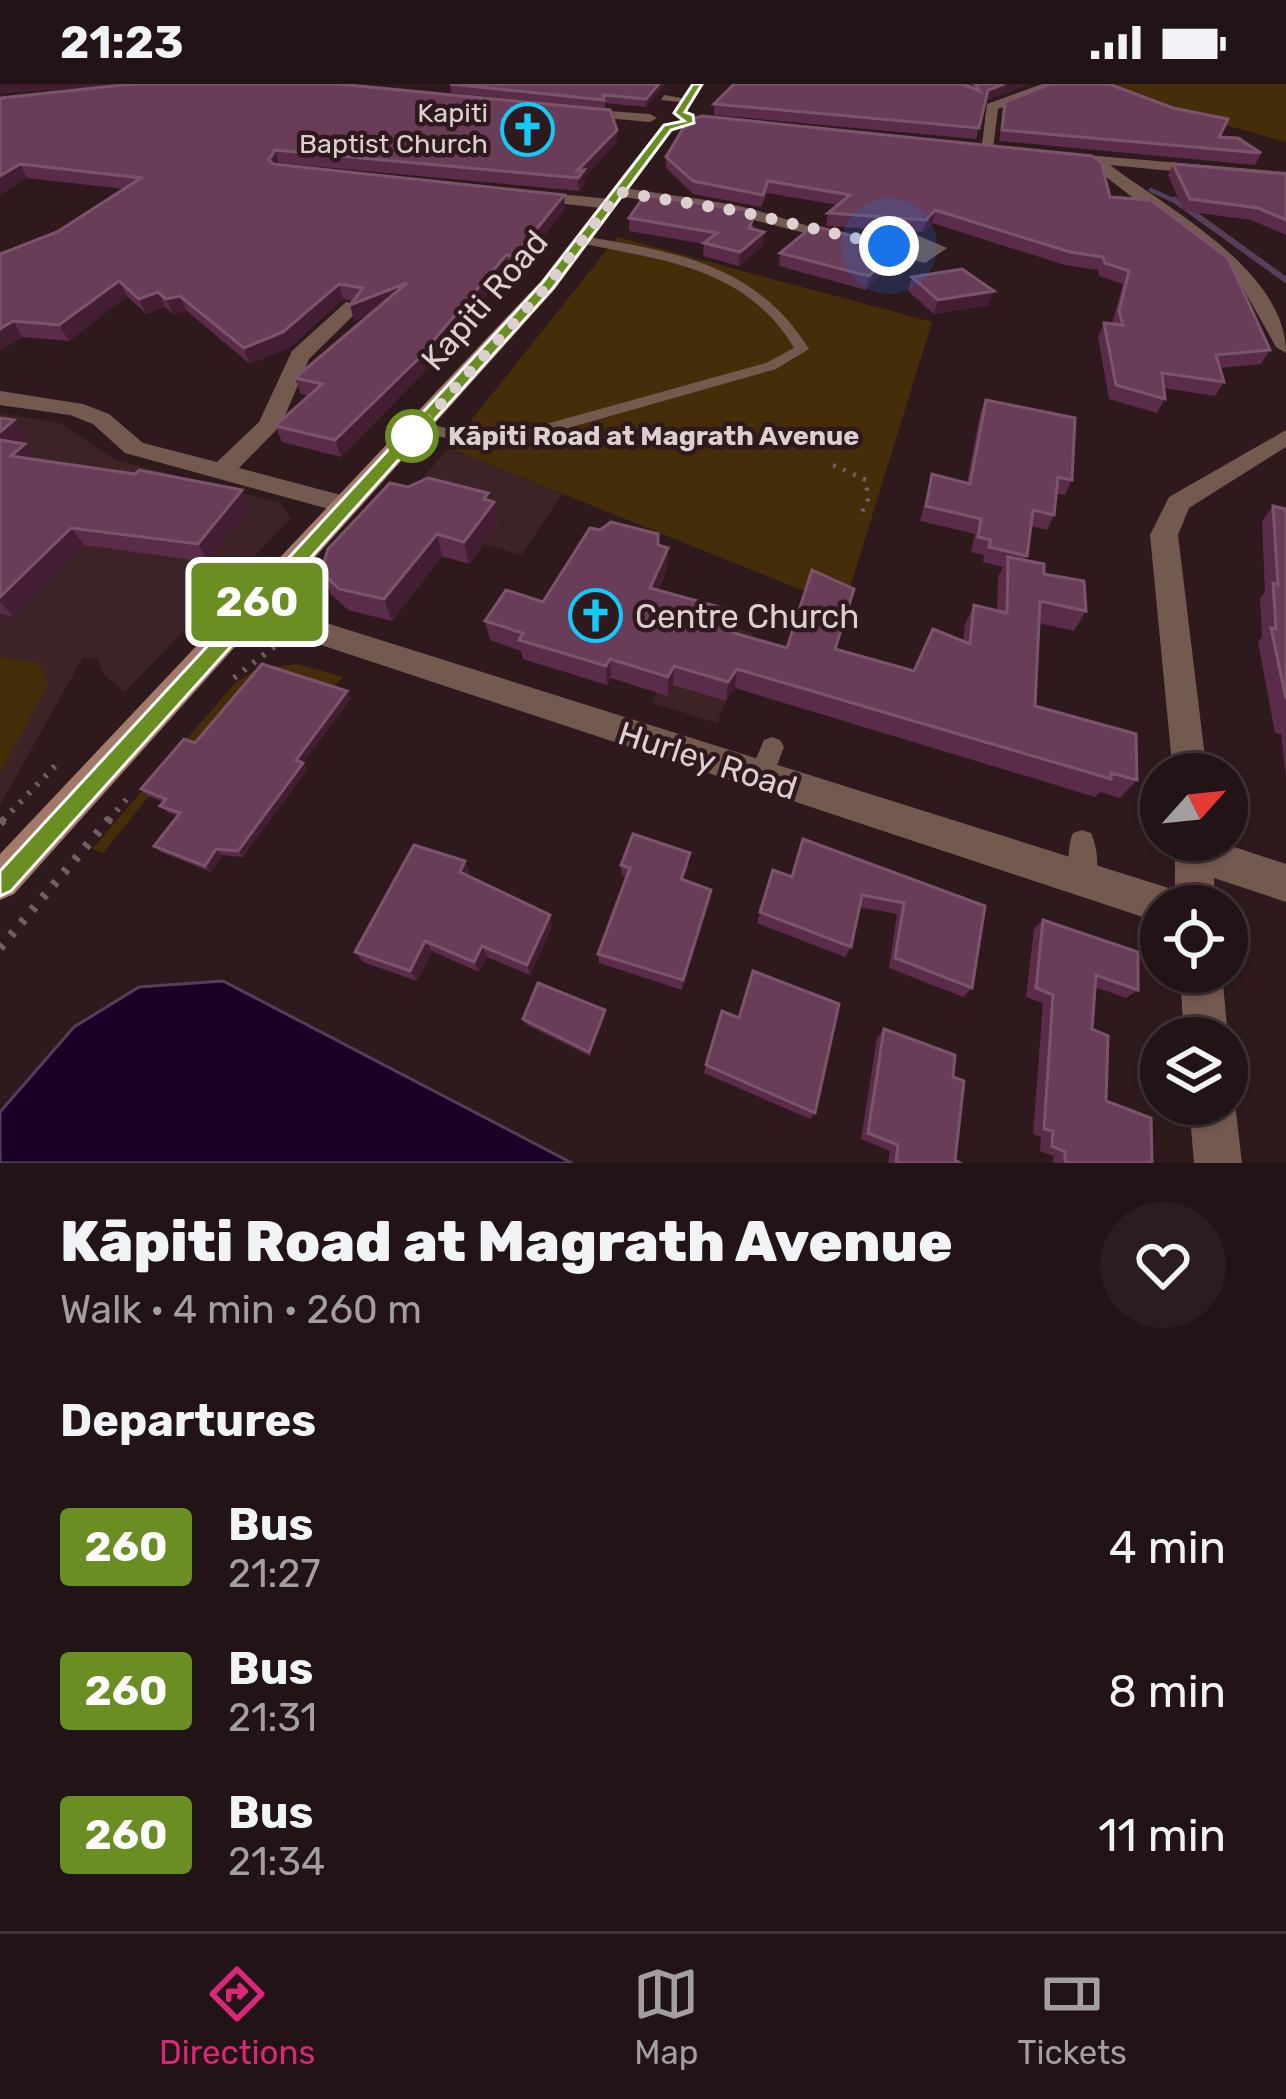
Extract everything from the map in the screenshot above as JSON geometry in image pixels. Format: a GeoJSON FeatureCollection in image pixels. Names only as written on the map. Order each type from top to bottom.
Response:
{"type":"FeatureCollection","features":[{"type":"Feature","properties":{"kind":"main road","name":"Kapiti Road"},"geometry":{"type":"LineString","coordinates":[[0,881],[420,428],[583,241],[679,106]]}},
{"type":"Feature","properties":{"kind":"street"},"geometry":{"type":"LineString","coordinates":[[986,149],[992,107],[1054,84]]}},
{"type":"Feature","properties":{"kind":"street"},"geometry":{"type":"LineString","coordinates":[[546,108],[679,106]]}},
{"type":"Feature","properties":{"kind":"street"},"geometry":{"type":"LineString","coordinates":[[958,146],[1008,151]]}},
{"type":"Feature","properties":{"kind":"street"},"geometry":{"type":"LineString","coordinates":[[1029,153],[1286,177]]}},
{"type":"Feature","properties":{"kind":"street"},"geometry":{"type":"LineString","coordinates":[[1093,159],[1246,276],[1286,346]]}},
{"type":"Feature","properties":{"kind":"street"},"geometry":{"type":"LineString","coordinates":[[516,194],[738,211],[889,246]]}},
{"type":"Feature","properties":{"kind":"street"},"geometry":{"type":"LineString","coordinates":[[221,472],[269,425],[300,356],[353,306]]}},
{"type":"Feature","properties":{"kind":"street"},"geometry":{"type":"LineString","coordinates":[[0,398],[75,409],[101,419],[134,448],[347,505]]}},
{"type":"Feature","properties":{"kind":"street"},"geometry":{"type":"LineString","coordinates":[[1188,753],[1164,535],[1178,503],[1286,437]]}},
{"type":"Feature","properties":{"kind":"street","name":"Hurley Road"},"geometry":{"type":"LineString","coordinates":[[250,610],[766,762],[1140,897]]}},
{"type":"Feature","properties":{"kind":"street"},"geometry":{"type":"LineString","coordinates":[[1230,861],[1286,883]]}},
{"type":"Feature","properties":{"kind":"street"},"geometry":{"type":"LineString","coordinates":[[1214,1125],[1218,1163]]}},
{"type":"Feature","properties":{"kind":"lane"},"geometry":{"type":"LineString","coordinates":[[667,94],[679,106]]}},
{"type":"Feature","properties":{"kind":"lane"},"geometry":{"type":"LineString","coordinates":[[420,428],[480,439],[522,436],[771,366],[802,349],[787,326],[743,286],[650,252],[583,241]]}},
{"type":"Feature","properties":{"kind":"lane"},"geometry":{"type":"LineString","coordinates":[[1082,842],[1084,879]]}},
{"type":"Feature","properties":{"kind":"path"},"geometry":{"type":"LineString","coordinates":[[833,465],[866,480],[868,499],[859,519]]}},
{"type":"Feature","properties":{"kind":"path"},"geometry":{"type":"LineString","coordinates":[[227,684],[268,653]]}},
{"type":"Feature","properties":{"kind":"path"},"geometry":{"type":"LineString","coordinates":[[0,948],[142,782]]}},
{"type":"Feature","properties":{"kind":"shaded area"},"geometry":{"type":"Polygon","coordinates":[[[1080,84],[1286,84],[1286,142],[1080,84]]]}},
{"type":"Feature","properties":{"kind":"shaded area"},"geometry":{"type":"Polygon","coordinates":[[[617,237],[932,322],[844,607],[449,448],[617,237]]]}},
{"type":"Feature","properties":{"kind":"shaded area"},"geometry":{"type":"Polygon","coordinates":[[[0,413],[60,423],[116,460],[280,503],[291,518],[125,692],[104,675],[97,659],[83,657],[0,805],[0,413]]]}},
{"type":"Feature","properties":{"kind":"shaded area"},"geometry":{"type":"Polygon","coordinates":[[[449,448],[562,494],[521,555],[483,544],[469,564],[369,538],[449,448]]]}},
{"type":"Feature","properties":{"kind":"shaded area"},"geometry":{"type":"Polygon","coordinates":[[[649,604],[753,633],[717,723],[652,703],[662,680],[649,604]]]}},
{"type":"Feature","properties":{"kind":"shaded area"},"geometry":{"type":"Polygon","coordinates":[[[0,657],[39,663],[48,684],[0,773],[0,657]]]}},
{"type":"Feature","properties":{"kind":"shaded area"},"geometry":{"type":"Polygon","coordinates":[[[298,664],[343,677],[331,691],[149,796],[103,853],[92,849],[235,683],[257,669],[298,664]]]}},
{"type":"Feature","properties":{"kind":"shaded area"},"geometry":{"type":"Polygon","coordinates":[[[223,981],[572,1163],[0,1163],[0,1112],[74,1027],[139,987],[223,981]]]}},
{"type":"Feature","properties":{"kind":"building"},"geometry":{"type":"Polygon","coordinates":[[[132,84],[338,84],[610,110],[617,130],[577,171],[584,170],[578,178],[275,150],[269,160],[273,164],[564,195],[515,256],[506,255],[418,359],[335,440],[275,426],[322,384],[295,378],[407,283],[350,305],[363,288],[339,284],[283,332],[244,348],[180,296],[166,299],[158,292],[139,299],[119,281],[59,325],[13,321],[0,329],[0,254],[57,232],[141,178],[20,164],[0,176],[0,98],[132,84]]]}},
{"type":"Feature","properties":{"kind":"building"},"geometry":{"type":"Polygon","coordinates":[[[450,84],[659,84],[646,99],[603,95],[604,100],[450,84]]]}},
{"type":"Feature","properties":{"kind":"building"},"geometry":{"type":"Polygon","coordinates":[[[734,84],[962,84],[980,91],[975,84],[1004,84],[988,90],[979,128],[714,104],[734,84]]]}},
{"type":"Feature","properties":{"kind":"building"},"geometry":{"type":"Polygon","coordinates":[[[1050,84],[1109,84],[1173,108],[1228,119],[1219,137],[1238,138],[1261,153],[1002,130],[1005,102],[1050,84]]]}},
{"type":"Feature","properties":{"kind":"building"},"geometry":{"type":"Polygon","coordinates":[[[702,116],[1092,156],[1101,162],[1110,197],[1151,200],[1228,258],[1270,350],[1216,355],[1224,382],[1162,373],[1165,399],[1116,385],[1104,323],[1123,325],[1119,311],[1129,271],[1105,263],[1103,257],[1070,252],[935,210],[926,220],[828,213],[850,195],[768,181],[763,195],[693,181],[666,157],[688,120],[702,116]]]}},
{"type":"Feature","properties":{"kind":"building"},"geometry":{"type":"Polygon","coordinates":[[[1173,164],[1286,174],[1286,220],[1258,208],[1190,199],[1173,164]]]}},
{"type":"Feature","properties":{"kind":"building"},"geometry":{"type":"Polygon","coordinates":[[[645,195],[756,212],[749,228],[764,232],[740,252],[704,243],[717,233],[629,218],[645,195]]]}},
{"type":"Feature","properties":{"kind":"building"},"geometry":{"type":"Polygon","coordinates":[[[813,226],[898,247],[869,276],[780,253],[813,226]]]}},
{"type":"Feature","properties":{"kind":"building"},"geometry":{"type":"Polygon","coordinates":[[[962,269],[994,291],[938,300],[912,277],[962,269]]]}},
{"type":"Feature","properties":{"kind":"building"},"geometry":{"type":"Polygon","coordinates":[[[986,400],[1075,418],[1072,480],[1058,477],[1054,515],[1033,510],[1027,556],[989,547],[991,540],[978,537],[981,519],[926,506],[932,474],[970,484],[986,400]]]}},
{"type":"Feature","properties":{"kind":"building"},"geometry":{"type":"Polygon","coordinates":[[[0,418],[14,420],[0,432],[0,418]]]}},
{"type":"Feature","properties":{"kind":"building"},"geometry":{"type":"Polygon","coordinates":[[[0,440],[25,444],[11,456],[135,474],[139,470],[242,490],[198,544],[71,528],[0,597],[0,440]]]}},
{"type":"Feature","properties":{"kind":"building"},"geometry":{"type":"Polygon","coordinates":[[[428,478],[488,493],[484,499],[494,502],[464,542],[437,534],[384,599],[339,589],[321,572],[328,549],[390,483],[408,487],[428,478]]]}},
{"type":"Feature","properties":{"kind":"building"},"geometry":{"type":"Polygon","coordinates":[[[1273,506],[1286,509],[1286,699],[1271,628],[1276,629],[1273,583],[1278,585],[1273,506]]]}},
{"type":"Feature","properties":{"kind":"building"},"geometry":{"type":"Polygon","coordinates":[[[611,522],[658,534],[658,545],[668,548],[650,588],[734,611],[727,631],[787,648],[812,570],[854,589],[835,649],[914,671],[933,629],[970,644],[974,605],[1007,613],[1008,557],[1044,564],[1044,574],[1084,581],[1086,611],[1040,601],[1035,706],[1136,734],[1137,780],[1111,773],[1111,779],[737,669],[728,682],[674,666],[668,677],[610,659],[606,666],[519,640],[523,633],[485,621],[506,590],[543,602],[590,528],[600,530],[611,522]]]}},
{"type":"Feature","properties":{"kind":"building"},"geometry":{"type":"Polygon","coordinates":[[[262,664],[347,691],[296,760],[303,763],[238,851],[216,849],[205,866],[154,846],[180,813],[160,806],[166,799],[141,789],[184,739],[195,743],[262,664]]]}},
{"type":"Feature","properties":{"kind":"building"},"geometry":{"type":"Polygon","coordinates":[[[633,834],[690,853],[681,879],[711,890],[683,980],[598,954],[630,868],[621,865],[633,834]]]}},
{"type":"Feature","properties":{"kind":"building"},"geometry":{"type":"Polygon","coordinates":[[[803,839],[985,906],[972,988],[895,958],[904,903],[862,895],[851,947],[760,912],[773,870],[792,877],[803,839]]]}},
{"type":"Feature","properties":{"kind":"building"},"geometry":{"type":"Polygon","coordinates":[[[414,845],[465,861],[460,872],[550,915],[527,965],[482,946],[474,962],[425,941],[410,971],[355,952],[414,845]]]}},
{"type":"Feature","properties":{"kind":"building"},"geometry":{"type":"Polygon","coordinates":[[[1043,920],[1138,952],[1138,990],[1096,975],[1092,1029],[1108,1036],[1106,1101],[1140,1114],[1140,1125],[1151,1125],[1152,1163],[1069,1163],[1065,1152],[1052,1146],[1053,1131],[1044,1129],[1053,995],[1036,988],[1043,920]]]}},
{"type":"Feature","properties":{"kind":"building"},"geometry":{"type":"Polygon","coordinates":[[[753,971],[839,1004],[815,1113],[706,1065],[722,1011],[739,1018],[753,971]]]}},
{"type":"Feature","properties":{"kind":"building"},"geometry":{"type":"Polygon","coordinates":[[[538,983],[605,1010],[589,1052],[523,1019],[538,983]]]}},
{"type":"Feature","properties":{"kind":"building"},"geometry":{"type":"Polygon","coordinates":[[[884,1029],[955,1055],[953,1077],[964,1081],[955,1160],[960,1163],[896,1163],[898,1145],[868,1133],[884,1029]]]}},
{"type":"Feature","properties":{"kind":"waterway"},"geometry":{"type":"LineString","coordinates":[[1151,190],[1179,203]]}},
{"type":"Feature","properties":{"kind":"waterway"},"geometry":{"type":"LineString","coordinates":[[1175,200],[1286,280]]}},
{"type":"Feature","properties":{"kind":"bus line","name":"260"},"geometry":{"type":"LineString","coordinates":[[0,881],[548,285],[668,127],[689,123],[691,119],[679,113],[698,84]]}},
{"type":"Feature","properties":{"kind":"place","name":"Kapiti Baptist Church"},"geometry":{"type":"Point","coordinates":[527,129]}},
{"type":"Feature","properties":{"kind":"place","name":"Kāpiti Road at Magrath Avenue"},"geometry":{"type":"Point","coordinates":[412,436]}},
{"type":"Feature","properties":{"kind":"place","name":"Centre Church"},"geometry":{"type":"Point","coordinates":[596,616]}},
{"type":"Feature","properties":{"kind":"route"},"geometry":{"type":"LineString","coordinates":[[412,436],[548,285],[619,192],[738,211],[844,240],[889,246]]}}]}
